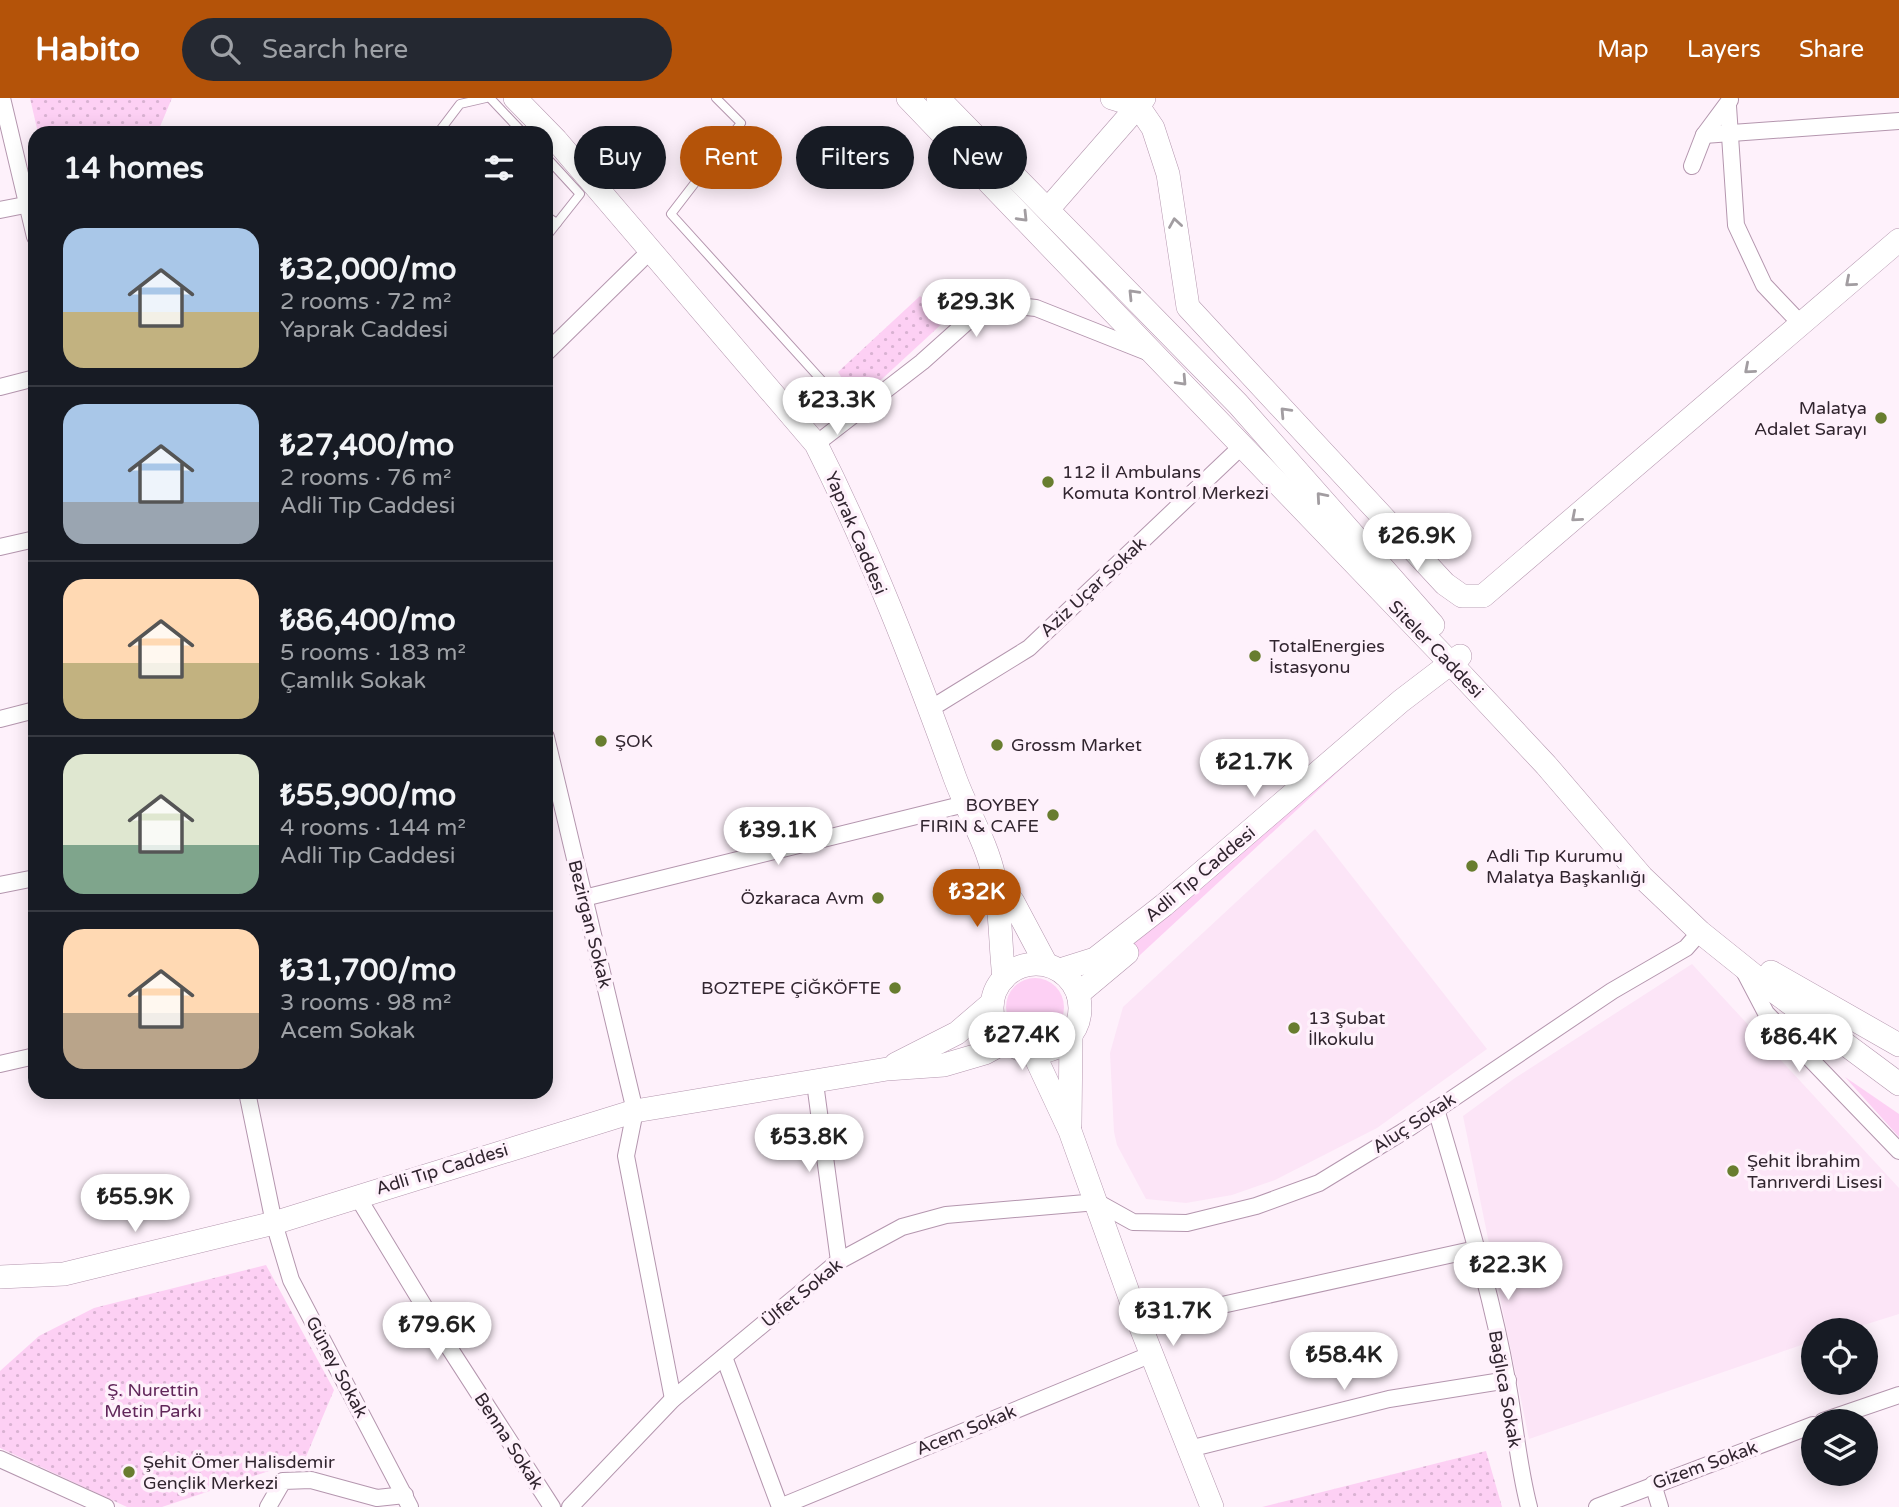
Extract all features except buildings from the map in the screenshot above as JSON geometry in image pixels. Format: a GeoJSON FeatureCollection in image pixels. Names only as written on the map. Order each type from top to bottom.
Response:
{"type":"FeatureCollection","features":[{"type":"Feature","properties":{"kind":"street"},"geometry":{"type":"LineString","coordinates":[[2,98],[28,212]]}},
{"type":"Feature","properties":{"kind":"street","name":"Yaprak Caddesi"},"geometry":{"type":"LineString","coordinates":[[515,98],[542,126]]}},
{"type":"Feature","properties":{"kind":"street","name":"Siteler Caddesi"},"geometry":{"type":"LineString","coordinates":[[908,98],[1242,446],[1459,664],[1682,900],[1778,978],[1899,1045]]}},
{"type":"Feature","properties":{"kind":"street","name":"Siteler Caddesi"},"geometry":{"type":"LineString","coordinates":[[938,98],[1049,208],[1238,404],[1642,877],[1700,932],[1741,966],[1899,1084]]}},
{"type":"Feature","properties":{"kind":"street"},"geometry":{"type":"LineString","coordinates":[[1112,98],[1141,102]]}},
{"type":"Feature","properties":{"kind":"street"},"geometry":{"type":"LineString","coordinates":[[1049,208],[1141,102]]}},
{"type":"Feature","properties":{"kind":"street"},"geometry":{"type":"LineString","coordinates":[[1141,102],[1153,128],[1168,174],[1188,307],[1445,584],[1462,596],[1483,596],[1899,240]]}},
{"type":"Feature","properties":{"kind":"street"},"geometry":{"type":"LineString","coordinates":[[1730,102],[1736,225],[1764,285],[1801,324]]}},
{"type":"Feature","properties":{"kind":"street"},"geometry":{"type":"LineString","coordinates":[[1692,166],[1704,135],[1730,102]]}},
{"type":"Feature","properties":{"kind":"street"},"geometry":{"type":"LineString","coordinates":[[1704,135],[1899,121]]}},
{"type":"Feature","properties":{"kind":"street","name":"Yaprak Caddesi"},"geometry":{"type":"LineString","coordinates":[[553,137],[816,444],[837,487],[930,709],[965,804],[974,820],[994,877],[1004,978]]}},
{"type":"Feature","properties":{"kind":"street"},"geometry":{"type":"LineString","coordinates":[[0,210],[26,205]]}},
{"type":"Feature","properties":{"kind":"street"},"geometry":{"type":"LineString","coordinates":[[553,346],[651,250]]}},
{"type":"Feature","properties":{"kind":"street"},"geometry":{"type":"LineString","coordinates":[[816,444],[855,417],[988,303],[1036,308],[1157,355]]}},
{"type":"Feature","properties":{"kind":"street"},"geometry":{"type":"LineString","coordinates":[[0,387],[28,380]]}},
{"type":"Feature","properties":{"kind":"street","name":"Aziz Uçar Sokak"},"geometry":{"type":"LineString","coordinates":[[930,709],[1029,648],[1242,446]]}},
{"type":"Feature","properties":{"kind":"street"},"geometry":{"type":"LineString","coordinates":[[0,547],[28,541]]}},
{"type":"Feature","properties":{"kind":"street","name":"Adli Tıp Caddesi"},"geometry":{"type":"LineString","coordinates":[[887,1069],[957,1033],[992,1003],[1004,978],[1016,969],[1030,964],[1053,967],[1095,959],[1164,905],[1401,701],[1459,664]]}},
{"type":"Feature","properties":{"kind":"street","name":"Adli Tıp Caddesi"},"geometry":{"type":"LineString","coordinates":[[1079,994],[1459,664]]}},
{"type":"Feature","properties":{"kind":"street"},"geometry":{"type":"LineString","coordinates":[[0,719],[28,712]]}},
{"type":"Feature","properties":{"kind":"street","name":"Bezirgan Sokak"},"geometry":{"type":"LineString","coordinates":[[553,785],[584,898],[635,1111]]}},
{"type":"Feature","properties":{"kind":"street"},"geometry":{"type":"LineString","coordinates":[[584,898],[965,804]]}},
{"type":"Feature","properties":{"kind":"street"},"geometry":{"type":"LineString","coordinates":[[994,877],[1013,902],[1053,967],[1071,981],[1079,994],[1081,1009],[1070,1036],[1070,1131]]}},
{"type":"Feature","properties":{"kind":"street"},"geometry":{"type":"LineString","coordinates":[[0,885],[28,879]]}},
{"type":"Feature","properties":{"kind":"street","name":"Aluç Sokak"},"geometry":{"type":"LineString","coordinates":[[1097,1202],[1133,1222],[1187,1223],[1256,1206],[1319,1183],[1436,1110],[1612,991],[1686,948],[1700,932]]}},
{"type":"Feature","properties":{"kind":"street"},"geometry":{"type":"LineString","coordinates":[[1741,966],[1766,1013],[1899,1151]]}},
{"type":"Feature","properties":{"kind":"street"},"geometry":{"type":"LineString","coordinates":[[992,1003],[998,1030],[1007,1041],[1033,1052],[1047,1051],[1070,1036]]}},
{"type":"Feature","properties":{"kind":"street","name":"Adli Tıp Caddesi"},"geometry":{"type":"LineString","coordinates":[[0,1277],[64,1274],[274,1223],[635,1111],[887,1069],[944,1065],[985,1053],[1007,1041]]}},
{"type":"Feature","properties":{"kind":"street"},"geometry":{"type":"LineString","coordinates":[[1033,1052],[1070,1131],[1138,1320],[1212,1507]]}},
{"type":"Feature","properties":{"kind":"street"},"geometry":{"type":"LineString","coordinates":[[0,1064],[28,1058]]}},
{"type":"Feature","properties":{"kind":"street"},"geometry":{"type":"LineString","coordinates":[[815,1083],[839,1261]]}},
{"type":"Feature","properties":{"kind":"street","name":"Güney Sokak"},"geometry":{"type":"LineString","coordinates":[[248,1099],[274,1223],[291,1280],[407,1501]]}},
{"type":"Feature","properties":{"kind":"street","name":"Bağlıca Sokak"},"geometry":{"type":"LineString","coordinates":[[1436,1110],[1476,1249],[1508,1380],[1517,1459],[1529,1507]]}},
{"type":"Feature","properties":{"kind":"street"},"geometry":{"type":"LineString","coordinates":[[635,1111],[626,1156],[673,1399]]}},
{"type":"Feature","properties":{"kind":"street","name":"Benna Sokak"},"geometry":{"type":"LineString","coordinates":[[357,1196],[552,1507]]}},
{"type":"Feature","properties":{"kind":"street","name":"Ülfet Sokak"},"geometry":{"type":"LineString","coordinates":[[570,1507],[673,1399],[839,1261],[902,1227],[946,1216],[1097,1202]]}},
{"type":"Feature","properties":{"kind":"street"},"geometry":{"type":"LineString","coordinates":[[1138,1320],[1213,1307],[1476,1249]]}},
{"type":"Feature","properties":{"kind":"street","name":"Acem Sokak"},"geometry":{"type":"LineString","coordinates":[[780,1507],[1152,1354]]}},
{"type":"Feature","properties":{"kind":"street"},"geometry":{"type":"LineString","coordinates":[[724,1357],[780,1507]]}},
{"type":"Feature","properties":{"kind":"street"},"geometry":{"type":"LineString","coordinates":[[1189,1450],[1389,1399],[1508,1380]]}},
{"type":"Feature","properties":{"kind":"street"},"geometry":{"type":"LineString","coordinates":[[1859,1409],[1899,1395]]}},
{"type":"Feature","properties":{"kind":"street","name":"Gizem Sokak"},"geometry":{"type":"LineString","coordinates":[[1597,1507],[1801,1429]]}},
{"type":"Feature","properties":{"kind":"street"},"geometry":{"type":"LineString","coordinates":[[0,1459],[106,1507]]}},
{"type":"Feature","properties":{"kind":"street"},"geometry":{"type":"LineString","coordinates":[[268,1507],[282,1481],[311,1480],[377,1498],[407,1501]]}},
{"type":"Feature","properties":{"kind":"street"},"geometry":{"type":"LineString","coordinates":[[1653,1484],[1660,1507]]}},
{"type":"Feature","properties":{"kind":"lane"},"geometry":{"type":"LineString","coordinates":[[443,126],[460,104],[488,98],[516,126]]}},
{"type":"Feature","properties":{"kind":"lane"},"geometry":{"type":"LineString","coordinates":[[716,98],[741,123],[671,214],[855,417]]}},
{"type":"Feature","properties":{"kind":"lane"},"geometry":{"type":"LineString","coordinates":[[553,168],[580,194],[553,228]]}},
{"type":"Feature","properties":{"kind":"lane"},"geometry":{"type":"LineString","coordinates":[[553,220],[557,223]]}},
{"type":"Feature","properties":{"kind":"shaded area","name":"13 Şubat İlkokulu"},"geometry":{"type":"Polygon","coordinates":[[[1315,829],[1487,1049],[1377,1128],[1275,1180],[1232,1195],[1186,1203],[1146,1199],[1117,1145],[1114,1132],[1110,1053],[1123,1007],[1315,829]]]}},
{"type":"Feature","properties":{"kind":"shaded area"},"geometry":{"type":"Polygon","coordinates":[[[1692,964],[1899,1188],[1899,1314],[1878,1321],[1878,1318],[1801,1318],[1801,1345],[1529,1439],[1463,1116],[1515,1078],[1692,964]]]}},
{"type":"Feature","properties":{"kind":"green space"},"geometry":{"type":"Polygon","coordinates":[[[30,98],[172,98],[160,126],[36,126],[30,98]]]}},
{"type":"Feature","properties":{"kind":"green space"},"geometry":{"type":"Polygon","coordinates":[[[920,296],[946,320],[857,402],[838,372],[920,296]]]}},
{"type":"Feature","properties":{"kind":"green space"},"geometry":{"type":"Polygon","coordinates":[[[1381,732],[1113,980],[1103,966],[1381,732]]]}},
{"type":"Feature","properties":{"kind":"green space"},"geometry":{"type":"Polygon","coordinates":[[[1035,978],[1046,980],[1059,991],[1064,1007],[1062,1018],[1051,1031],[1035,1036],[1024,1034],[1011,1023],[1006,1007],[1008,996],[1019,983],[1035,978]]]}},
{"type":"Feature","properties":{"kind":"green space"},"geometry":{"type":"Polygon","coordinates":[[[1845,1077],[1899,1114],[1899,1137],[1845,1077]]]}},
{"type":"Feature","properties":{"kind":"green space","name":"Ş. Nurettin Metin Parkı"},"geometry":{"type":"Polygon","coordinates":[[[266,1265],[334,1390],[305,1459],[162,1507],[127,1507],[0,1448],[0,1371],[39,1336],[94,1308],[266,1265]]]}},
{"type":"Feature","properties":{"kind":"green space"},"geometry":{"type":"Polygon","coordinates":[[[1486,1451],[1502,1507],[1262,1507],[1486,1451]]]}},
{"type":"Feature","properties":{"kind":"place","name":"Malatya Adalet Sarayı"},"geometry":{"type":"Point","coordinates":[1881,418]}},
{"type":"Feature","properties":{"kind":"place","name":"112 İl Ambulans Komuta Kontrol Merkezi"},"geometry":{"type":"Point","coordinates":[1048,482]}},
{"type":"Feature","properties":{"kind":"place","name":"TotalEnergies İstasyonu"},"geometry":{"type":"Point","coordinates":[1255,656]}},
{"type":"Feature","properties":{"kind":"place","name":"ŞOK"},"geometry":{"type":"Point","coordinates":[601,741]}},
{"type":"Feature","properties":{"kind":"place","name":"Grossm Market"},"geometry":{"type":"Point","coordinates":[997,745]}},
{"type":"Feature","properties":{"kind":"place","name":"BOYBEY FIRIN & CAFE"},"geometry":{"type":"Point","coordinates":[1053,815]}},
{"type":"Feature","properties":{"kind":"place","name":"Adli Tıp Kurumu Malatya Başkanlığı"},"geometry":{"type":"Point","coordinates":[1472,866]}},
{"type":"Feature","properties":{"kind":"place","name":"Özkaraca Avm"},"geometry":{"type":"Point","coordinates":[878,898]}},
{"type":"Feature","properties":{"kind":"place","name":"BOZTEPE ÇİĞKÖFTE"},"geometry":{"type":"Point","coordinates":[895,988]}},
{"type":"Feature","properties":{"kind":"place","name":"13 Şubat İlkokulu"},"geometry":{"type":"Point","coordinates":[1294,1028]}},
{"type":"Feature","properties":{"kind":"place","name":"Şehit İbrahim Tanrıverdi Lisesi"},"geometry":{"type":"Point","coordinates":[1733,1171]}},
{"type":"Feature","properties":{"kind":"place","name":"Şehit Ömer Halisdemir Gençlik Merkezi"},"geometry":{"type":"Point","coordinates":[129,1472]}}]}
